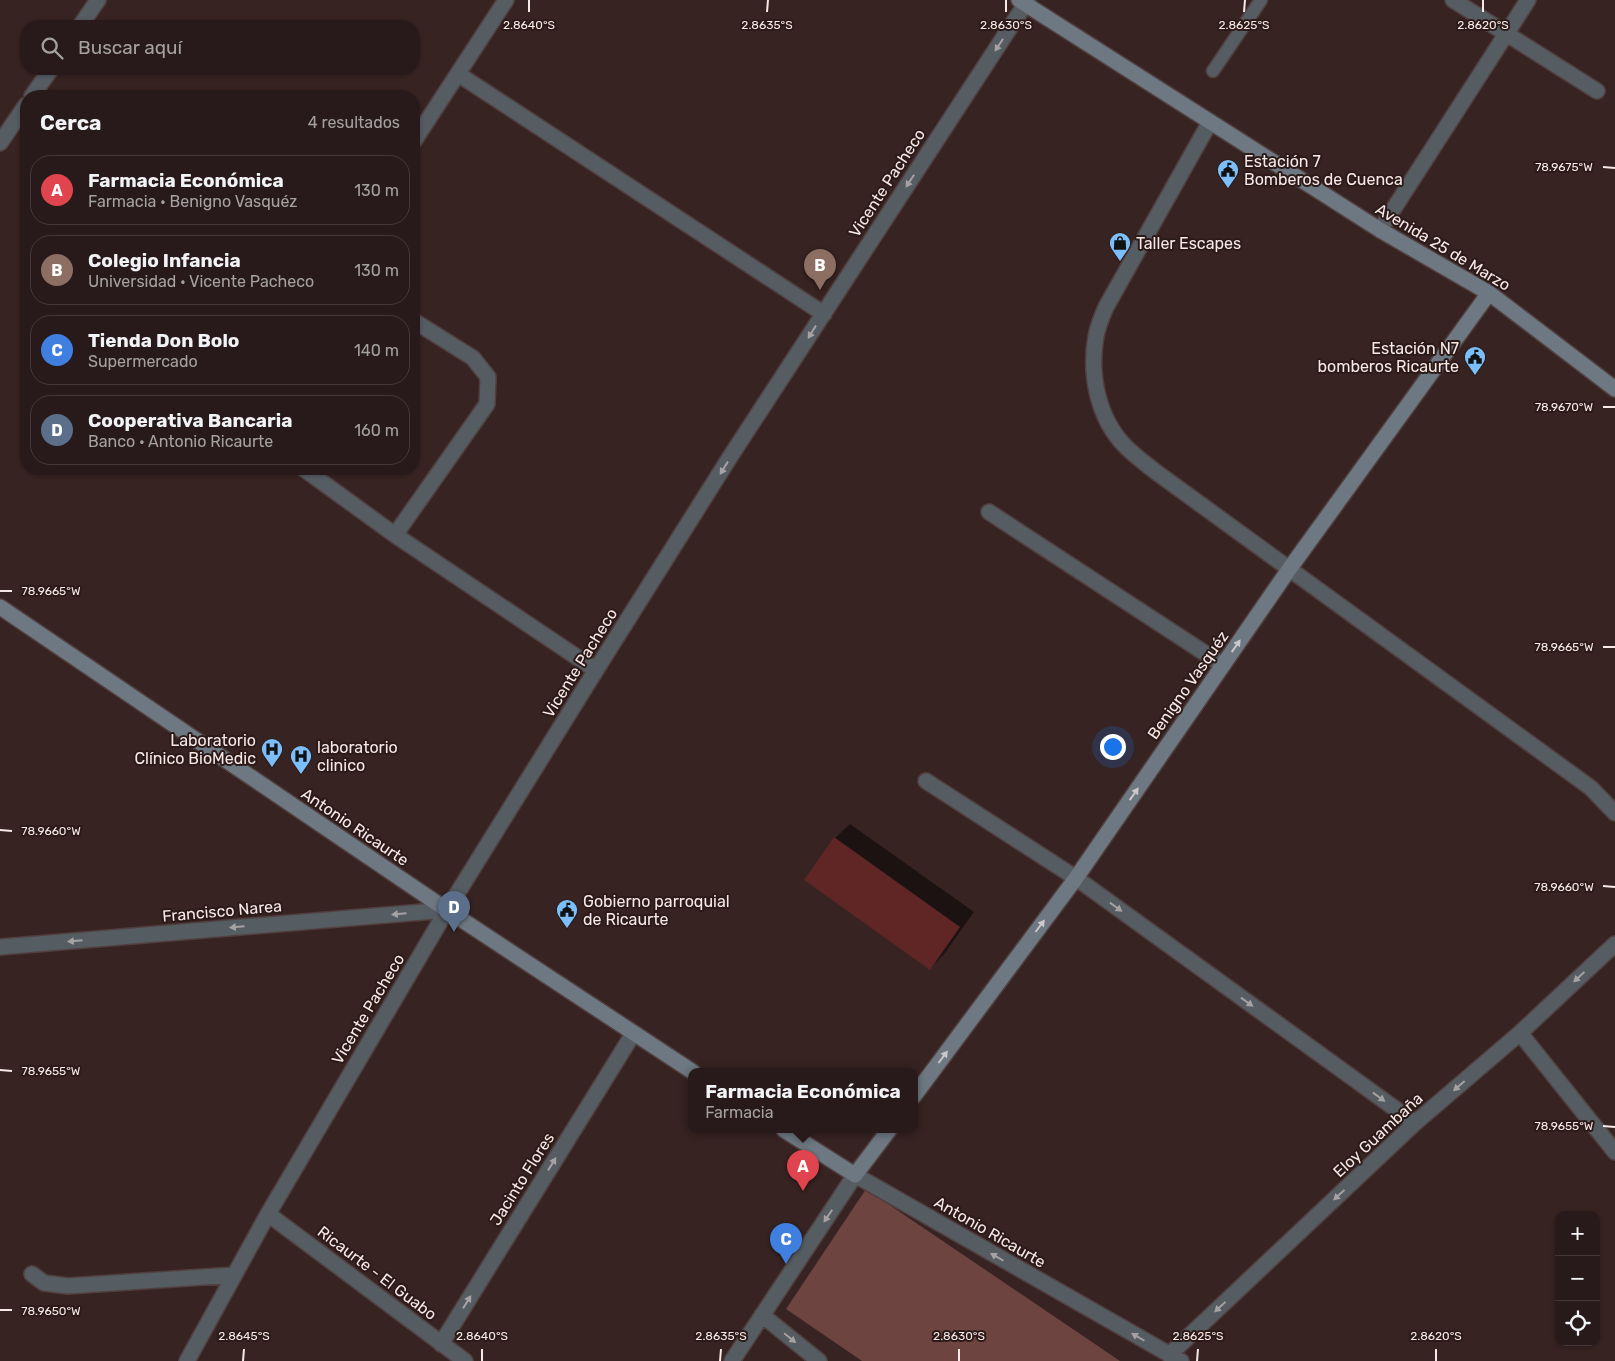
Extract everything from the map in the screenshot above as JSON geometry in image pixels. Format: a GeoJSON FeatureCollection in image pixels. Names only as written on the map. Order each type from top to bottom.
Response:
{"type":"FeatureCollection","features":[{"type":"Feature","properties":{"kind":"main road","name":"Avenida 25 de Marzo"},"geometry":{"type":"LineString","coordinates":[[1024,1],[1380,230],[1489,293],[1615,389]]}},
{"type":"Feature","properties":{"kind":"main road","name":"Benigno Vasquéz"},"geometry":{"type":"LineString","coordinates":[[918,1091],[1076,878],[1290,568],[1489,293]]}},
{"type":"Feature","properties":{"kind":"main road","name":"Antonio Ricaurte"},"geometry":{"type":"LineString","coordinates":[[0,607],[448,910],[633,1034],[688,1068]]}},
{"type":"Feature","properties":{"kind":"main road","name":"Antonio Ricaurte"},"geometry":{"type":"LineString","coordinates":[[789,1133],[856,1175]]}},
{"type":"Feature","properties":{"kind":"main road"},"geometry":{"type":"LineString","coordinates":[[856,1175],[887,1133]]}},
{"type":"Feature","properties":{"kind":"street"},"geometry":{"type":"LineString","coordinates":[[84,20],[98,0]]}},
{"type":"Feature","properties":{"kind":"street"},"geometry":{"type":"LineString","coordinates":[[420,132],[506,0]]}},
{"type":"Feature","properties":{"kind":"street"},"geometry":{"type":"LineString","coordinates":[[1453,0],[1597,91]]}},
{"type":"Feature","properties":{"kind":"street"},"geometry":{"type":"LineString","coordinates":[[1380,230],[1528,0]]}},
{"type":"Feature","properties":{"kind":"street","name":"Vicente Pacheco"},"geometry":{"type":"LineString","coordinates":[[187,1361],[268,1214],[448,910],[730,457],[824,314],[1024,1]]}},
{"type":"Feature","properties":{"kind":"street"},"geometry":{"type":"LineString","coordinates":[[458,74],[824,314]]}},
{"type":"Feature","properties":{"kind":"street"},"geometry":{"type":"LineString","coordinates":[[36,90],[47,75]]}},
{"type":"Feature","properties":{"kind":"street"},"geometry":{"type":"LineString","coordinates":[[0,144],[20,114]]}},
{"type":"Feature","properties":{"kind":"street"},"geometry":{"type":"LineString","coordinates":[[1210,122],[1106,307],[1096,335],[1095,382],[1099,404],[1112,428],[1126,447],[1156,472],[1591,788],[1615,813]]}},
{"type":"Feature","properties":{"kind":"street"},"geometry":{"type":"LineString","coordinates":[[395,535],[487,404],[488,377],[473,358],[420,325]]}},
{"type":"Feature","properties":{"kind":"street"},"geometry":{"type":"LineString","coordinates":[[312,475],[395,535],[596,670]]}},
{"type":"Feature","properties":{"kind":"street"},"geometry":{"type":"LineString","coordinates":[[989,512],[1223,664]]}},
{"type":"Feature","properties":{"kind":"street"},"geometry":{"type":"LineString","coordinates":[[926,781],[1076,878],[1415,1123]]}},
{"type":"Feature","properties":{"kind":"street","name":"Francisco Narea"},"geometry":{"type":"LineString","coordinates":[[0,947],[448,910]]}},
{"type":"Feature","properties":{"kind":"street","name":"Eloy Guambaña"},"geometry":{"type":"LineString","coordinates":[[1175,1358],[1415,1123],[1520,1033],[1615,944]]}},
{"type":"Feature","properties":{"kind":"street"},"geometry":{"type":"LineString","coordinates":[[1520,1033],[1615,1152]]}},
{"type":"Feature","properties":{"kind":"street","name":"Jacinto Flores"},"geometry":{"type":"LineString","coordinates":[[441,1344],[633,1034]]}},
{"type":"Feature","properties":{"kind":"street"},"geometry":{"type":"LineString","coordinates":[[732,1361],[856,1175]]}},
{"type":"Feature","properties":{"kind":"street","name":"Antonio Ricaurte"},"geometry":{"type":"LineString","coordinates":[[856,1175],[1175,1358]]}},
{"type":"Feature","properties":{"kind":"street","name":"Ricaurte - El Guabo"},"geometry":{"type":"LineString","coordinates":[[268,1214],[465,1361]]}},
{"type":"Feature","properties":{"kind":"street"},"geometry":{"type":"LineString","coordinates":[[32,1274],[44,1283],[68,1286],[234,1275]]}},
{"type":"Feature","properties":{"kind":"street"},"geometry":{"type":"LineString","coordinates":[[762,1315],[819,1361]]}},
{"type":"Feature","properties":{"kind":"lane"},"geometry":{"type":"LineString","coordinates":[[1213,71],[1256,2]]}},
{"type":"Feature","properties":{"kind":"shaded area"},"geometry":{"type":"Polygon","coordinates":[[[866,1189],[1120,1361],[862,1361],[786,1309],[866,1189]]]}},
{"type":"Feature","properties":{"kind":"building"},"geometry":{"type":"Polygon","coordinates":[[[834,837],[960,927],[930,970],[804,880],[834,837]]]}},
{"type":"Feature","properties":{"kind":"place","name":"Estación 7 Bomberos de Cuenca"},"geometry":{"type":"Point","coordinates":[1228,189]}},
{"type":"Feature","properties":{"kind":"place","name":"Taller Escapes"},"geometry":{"type":"Point","coordinates":[1120,262]}},
{"type":"Feature","properties":{"kind":"place","name":"Colegio Infancia"},"geometry":{"type":"Point","coordinates":[820,290]}},
{"type":"Feature","properties":{"kind":"place","name":"Estación N7 bomberos Ricaurte"},"geometry":{"type":"Point","coordinates":[1475,376]}},
{"type":"Feature","properties":{"kind":"place","name":"Laboratorio Clínico BioMedic"},"geometry":{"type":"Point","coordinates":[272,768]}},
{"type":"Feature","properties":{"kind":"place","name":"laboratorio clinico"},"geometry":{"type":"Point","coordinates":[301,775]}},
{"type":"Feature","properties":{"kind":"place","name":"Gobierno parroquial de Ricaurte"},"geometry":{"type":"Point","coordinates":[567,929]}},
{"type":"Feature","properties":{"kind":"place","name":"Cooperativa Bancaria"},"geometry":{"type":"Point","coordinates":[454,932]}},
{"type":"Feature","properties":{"kind":"place","name":"Farmacia Económica"},"geometry":{"type":"Point","coordinates":[803,1191]}},
{"type":"Feature","properties":{"kind":"place","name":"Tienda Don Bolo"},"geometry":{"type":"Point","coordinates":[786,1264]}}]}
